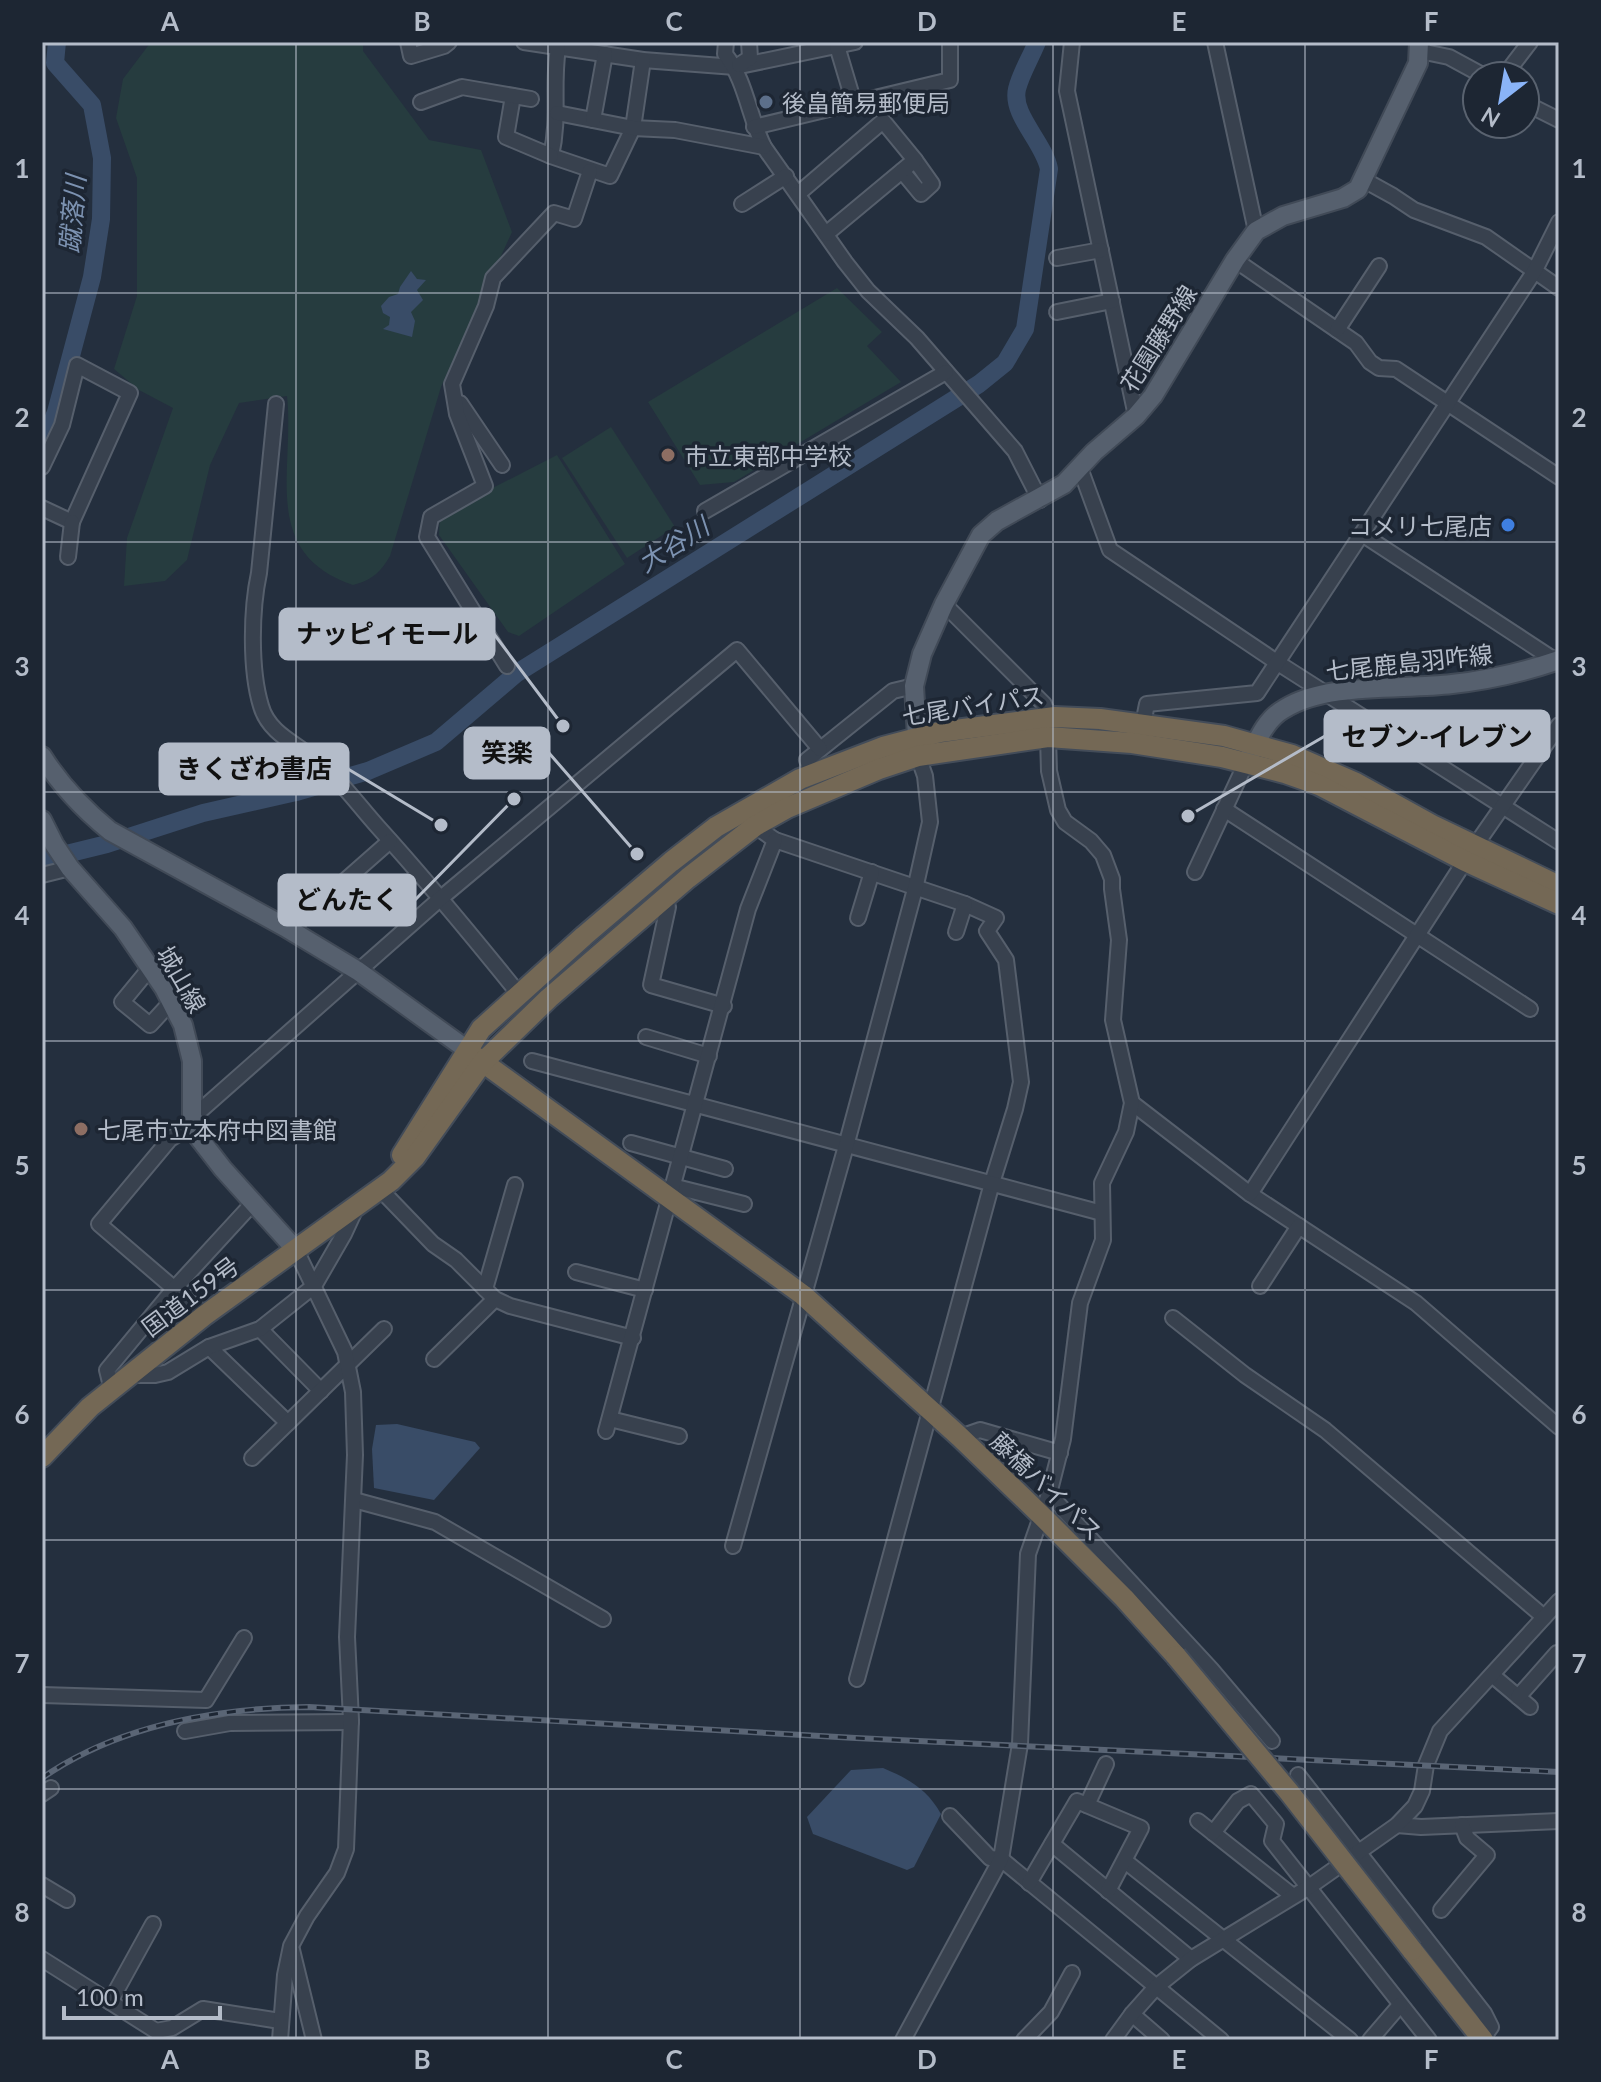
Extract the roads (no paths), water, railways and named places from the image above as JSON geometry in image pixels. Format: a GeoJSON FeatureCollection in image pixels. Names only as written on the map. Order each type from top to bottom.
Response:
{"type":"FeatureCollection","features":[{"type":"Feature","properties":{"kind":"highway","name":"七尾バイパス"},"geometry":{"type":"LineString","coordinates":[[466,1049],[481,1029],[595,925],[716,827],[812,774],[883,747],[917,747],[1100,719],[1224,736],[1250,754],[1470,854],[1559,904]]}},
{"type":"Feature","properties":{"kind":"highway","name":"七尾バイパス"},"geometry":{"type":"LineString","coordinates":[[1048,727],[1222,757],[1250,754]]}},
{"type":"Feature","properties":{"kind":"highway","name":"七尾バイパス"},"geometry":{"type":"LineString","coordinates":[[483,1062],[549,998],[662,900],[755,826],[800,802],[879,769],[917,747]]}},
{"type":"Feature","properties":{"kind":"highway","name":"七尾バイパス"},"geometry":{"type":"LineString","coordinates":[[1470,854],[1559,886]]}},
{"type":"Feature","properties":{"kind":"highway","name":"藤橋バイパス"},"geometry":{"type":"LineString","coordinates":[[466,1049],[671,1191],[803,1295],[1042,1516],[1124,1598],[1176,1656],[1289,1792],[1482,2040]]}},
{"type":"Feature","properties":{"kind":"highway","name":"国道159号"},"geometry":{"type":"LineString","coordinates":[[379,1188],[400,1160],[466,1049]]}},
{"type":"Feature","properties":{"kind":"highway","name":"国道159号"},"geometry":{"type":"LineString","coordinates":[[42,1457],[90,1407],[205,1315],[391,1181],[415,1157],[483,1062]]}},
{"type":"Feature","properties":{"kind":"main road"},"geometry":{"type":"LineString","coordinates":[[1364,180],[1418,63],[1419,46]]}},
{"type":"Feature","properties":{"kind":"main road","name":"花園藤野線"},"geometry":{"type":"LineString","coordinates":[[917,747],[914,686],[922,654],[944,604],[981,535],[997,521],[1040,500],[1064,484],[1136,416],[1153,396],[1235,260],[1256,231],[1283,216],[1352,194],[1364,180]]}},
{"type":"Feature","properties":{"kind":"main road","name":"七尾鹿島羽咋線"},"geometry":{"type":"LineString","coordinates":[[1250,754],[1264,727],[1281,710],[1299,700],[1326,693],[1451,684],[1508,675],[1558,661]]}},
{"type":"Feature","properties":{"kind":"main road"},"geometry":{"type":"LineString","coordinates":[[42,756],[48,781],[113,833],[358,971],[466,1049]]}},
{"type":"Feature","properties":{"kind":"main road","name":"城山線"},"geometry":{"type":"LineString","coordinates":[[42,820],[69,865],[123,928],[183,1025],[192,1061],[195,1133],[296,1250]]}},
{"type":"Feature","properties":{"kind":"street"},"geometry":{"type":"LineString","coordinates":[[408,42],[411,56],[449,42]]}},
{"type":"Feature","properties":{"kind":"street"},"geometry":{"type":"LineString","coordinates":[[524,42],[643,60],[735,67],[855,42]]}},
{"type":"Feature","properties":{"kind":"street"},"geometry":{"type":"LineString","coordinates":[[726,42],[725,54],[735,67],[754,127],[764,147],[868,291],[917,338],[1015,451],[1040,500]]}},
{"type":"Feature","properties":{"kind":"street"},"geometry":{"type":"LineString","coordinates":[[735,67],[750,58],[749,42]]}},
{"type":"Feature","properties":{"kind":"street"},"geometry":{"type":"LineString","coordinates":[[754,127],[950,80],[950,42]]}},
{"type":"Feature","properties":{"kind":"street"},"geometry":{"type":"LineString","coordinates":[[1072,42],[1067,91],[1136,416]]}},
{"type":"Feature","properties":{"kind":"street"},"geometry":{"type":"LineString","coordinates":[[1215,42],[1256,231]]}},
{"type":"Feature","properties":{"kind":"street"},"geometry":{"type":"LineString","coordinates":[[1516,60],[1530,42]]}},
{"type":"Feature","properties":{"kind":"street"},"geometry":{"type":"LineString","coordinates":[[837,46],[854,103]]}},
{"type":"Feature","properties":{"kind":"street"},"geometry":{"type":"LineString","coordinates":[[1419,46],[1461,64]]}},
{"type":"Feature","properties":{"kind":"street"},"geometry":{"type":"LineString","coordinates":[[551,156],[557,130],[555,71],[558,48]]}},
{"type":"Feature","properties":{"kind":"street"},"geometry":{"type":"LineString","coordinates":[[593,120],[605,54]]}},
{"type":"Feature","properties":{"kind":"street"},"geometry":{"type":"LineString","coordinates":[[513,96],[506,137],[610,176],[633,128],[643,60]]}},
{"type":"Feature","properties":{"kind":"street"},"geometry":{"type":"LineString","coordinates":[[421,102],[462,87],[531,99]]}},
{"type":"Feature","properties":{"kind":"street"},"geometry":{"type":"LineString","coordinates":[[1541,111],[1559,120]]}},
{"type":"Feature","properties":{"kind":"street"},"geometry":{"type":"LineString","coordinates":[[557,113],[633,128],[675,130],[764,147]]}},
{"type":"Feature","properties":{"kind":"street"},"geometry":{"type":"LineString","coordinates":[[799,193],[883,121],[932,184],[921,194],[902,171]]}},
{"type":"Feature","properties":{"kind":"street"},"geometry":{"type":"LineString","coordinates":[[826,234],[915,160]]}},
{"type":"Feature","properties":{"kind":"street"},"geometry":{"type":"LineString","coordinates":[[507,666],[427,537],[431,517],[485,486],[457,414],[452,384],[486,306],[493,278],[554,213],[574,219],[590,171]]}},
{"type":"Feature","properties":{"kind":"street"},"geometry":{"type":"LineString","coordinates":[[742,204],[786,176]]}},
{"type":"Feature","properties":{"kind":"street"},"geometry":{"type":"LineString","coordinates":[[1364,180],[1414,210],[1486,237],[1559,288]]}},
{"type":"Feature","properties":{"kind":"street"},"geometry":{"type":"LineString","coordinates":[[1143,724],[1147,704],[1257,693],[1534,272],[1559,222]]}},
{"type":"Feature","properties":{"kind":"street"},"geometry":{"type":"LineString","coordinates":[[1057,258],[1101,250]]}},
{"type":"Feature","properties":{"kind":"street"},"geometry":{"type":"LineString","coordinates":[[1235,260],[1356,343],[1370,362],[1379,368],[1396,369],[1559,477]]}},
{"type":"Feature","properties":{"kind":"street"},"geometry":{"type":"LineString","coordinates":[[1337,330],[1379,266]]}},
{"type":"Feature","properties":{"kind":"street"},"geometry":{"type":"LineString","coordinates":[[1057,312],[1112,301]]}},
{"type":"Feature","properties":{"kind":"street"},"geometry":{"type":"LineString","coordinates":[[42,467],[62,425],[77,365],[130,393],[72,522],[68,557]]}},
{"type":"Feature","properties":{"kind":"street"},"geometry":{"type":"LineString","coordinates":[[705,511],[946,372]]}},
{"type":"Feature","properties":{"kind":"street"},"geometry":{"type":"LineString","coordinates":[[452,384],[462,408],[502,465]]}},
{"type":"Feature","properties":{"kind":"street"},"geometry":{"type":"LineString","coordinates":[[276,404],[255,593],[254,662],[261,708],[278,734],[306,751],[338,781],[441,898],[519,994]]}},
{"type":"Feature","properties":{"kind":"street"},"geometry":{"type":"LineString","coordinates":[[1080,468],[1110,550],[1278,663],[1559,842]]}},
{"type":"Feature","properties":{"kind":"street"},"geometry":{"type":"LineString","coordinates":[[42,508],[72,522]]}},
{"type":"Feature","properties":{"kind":"street"},"geometry":{"type":"LineString","coordinates":[[1362,534],[1558,661]]}},
{"type":"Feature","properties":{"kind":"street"},"geometry":{"type":"LineString","coordinates":[[903,2040],[1001,1859],[1020,1744],[1028,1554],[1060,1453],[1080,1303],[1103,1240],[1102,1183],[1126,1132],[1132,1103],[1113,1020],[1119,940],[1112,879],[1103,855],[1091,841],[1065,822],[1058,810],[1049,771],[1044,704],[944,604]]}},
{"type":"Feature","properties":{"kind":"street"},"geometry":{"type":"LineString","coordinates":[[205,1315],[99,1224],[170,1139],[441,898],[737,650],[820,749]]}},
{"type":"Feature","properties":{"kind":"street"},"geometry":{"type":"LineString","coordinates":[[812,774],[807,760],[893,691],[914,686]]}},
{"type":"Feature","properties":{"kind":"street"},"geometry":{"type":"LineString","coordinates":[[1250,1194],[1470,854],[1559,725]]}},
{"type":"Feature","properties":{"kind":"street"},"geometry":{"type":"LineString","coordinates":[[733,1546],[915,889],[930,822],[925,776],[917,747]]}},
{"type":"Feature","properties":{"kind":"street"},"geometry":{"type":"LineString","coordinates":[[1195,872],[1250,754]]}},
{"type":"Feature","properties":{"kind":"street"},"geometry":{"type":"LineString","coordinates":[[1224,809],[1530,1009]]}},
{"type":"Feature","properties":{"kind":"street"},"geometry":{"type":"LineString","coordinates":[[755,826],[775,840],[965,904],[996,918],[987,931],[1006,960],[1016,1027],[1021,1082],[1015,1109],[857,1679]]}},
{"type":"Feature","properties":{"kind":"street"},"geometry":{"type":"LineString","coordinates":[[679,1436],[608,1425],[748,909],[775,840]]}},
{"type":"Feature","properties":{"kind":"street"},"geometry":{"type":"LineString","coordinates":[[289,930],[390,841]]}},
{"type":"Feature","properties":{"kind":"street"},"geometry":{"type":"LineString","coordinates":[[42,875],[69,865]]}},
{"type":"Feature","properties":{"kind":"street"},"geometry":{"type":"LineString","coordinates":[[858,918],[872,872]]}},
{"type":"Feature","properties":{"kind":"street"},"geometry":{"type":"LineString","coordinates":[[662,900],[668,907],[651,985],[724,1006]]}},
{"type":"Feature","properties":{"kind":"street"},"geometry":{"type":"LineString","coordinates":[[956,932],[965,904]]}},
{"type":"Feature","properties":{"kind":"street"},"geometry":{"type":"LineString","coordinates":[[150,968],[122,1002],[150,1025],[171,1002]]}},
{"type":"Feature","properties":{"kind":"street"},"geometry":{"type":"LineString","coordinates":[[646,1037],[709,1056]]}},
{"type":"Feature","properties":{"kind":"street"},"geometry":{"type":"LineString","coordinates":[[532,1061],[1102,1213]]}},
{"type":"Feature","properties":{"kind":"street"},"geometry":{"type":"LineString","coordinates":[[1132,1103],[1250,1194],[1416,1303],[1559,1427]]}},
{"type":"Feature","properties":{"kind":"street"},"geometry":{"type":"LineString","coordinates":[[631,1143],[725,1169]]}},
{"type":"Feature","properties":{"kind":"street"},"geometry":{"type":"LineString","coordinates":[[434,1359],[490,1294],[515,1185]]}},
{"type":"Feature","properties":{"kind":"street"},"geometry":{"type":"LineString","coordinates":[[379,1188],[433,1244],[456,1260],[490,1294],[510,1306],[633,1338]]}},
{"type":"Feature","properties":{"kind":"street"},"geometry":{"type":"LineString","coordinates":[[671,1191],[744,1204]]}},
{"type":"Feature","properties":{"kind":"street"},"geometry":{"type":"LineString","coordinates":[[112,1390],[107,1370],[174,1289],[253,1203]]}},
{"type":"Feature","properties":{"kind":"street"},"geometry":{"type":"LineString","coordinates":[[132,1375],[168,1372],[209,1347],[260,1329],[314,1286],[358,1204]]}},
{"type":"Feature","properties":{"kind":"street"},"geometry":{"type":"LineString","coordinates":[[1260,1286],[1299,1226]]}},
{"type":"Feature","properties":{"kind":"street"},"geometry":{"type":"LineString","coordinates":[[280,2040],[291,1946],[307,1916],[337,1873],[346,1849],[351,1722],[347,1637],[355,1421],[345,1352],[296,1250]]}},
{"type":"Feature","properties":{"kind":"street"},"geometry":{"type":"LineString","coordinates":[[576,1272],[645,1290]]}},
{"type":"Feature","properties":{"kind":"street"},"geometry":{"type":"LineString","coordinates":[[1173,1318],[1245,1375],[1325,1430],[1544,1617]]}},
{"type":"Feature","properties":{"kind":"street"},"geometry":{"type":"LineString","coordinates":[[260,1329],[321,1391]]}},
{"type":"Feature","properties":{"kind":"street"},"geometry":{"type":"LineString","coordinates":[[252,1458],[384,1329]]}},
{"type":"Feature","properties":{"kind":"street"},"geometry":{"type":"LineString","coordinates":[[209,1347],[288,1423]]}},
{"type":"Feature","properties":{"kind":"street"},"geometry":{"type":"LineString","coordinates":[[960,1437],[980,1430],[1060,1453]]}},
{"type":"Feature","properties":{"kind":"street"},"geometry":{"type":"LineString","coordinates":[[1049,1494],[1211,1669],[1272,1741]]}},
{"type":"Feature","properties":{"kind":"street"},"geometry":{"type":"LineString","coordinates":[[354,1500],[435,1522],[603,1619]]}},
{"type":"Feature","properties":{"kind":"street"},"geometry":{"type":"LineString","coordinates":[[1113,2040],[1156,1987],[1191,1959],[1309,1887],[1397,1825],[1415,1806],[1422,1791],[1426,1765],[1440,1731],[1559,1601]]}},
{"type":"Feature","properties":{"kind":"street"},"geometry":{"type":"LineString","coordinates":[[42,1695],[206,1700],[244,1638]]}},
{"type":"Feature","properties":{"kind":"street"},"geometry":{"type":"LineString","coordinates":[[1518,1697],[1557,1653]]}},
{"type":"Feature","properties":{"kind":"street"},"geometry":{"type":"LineString","coordinates":[[1492,1675],[1530,1707]]}},
{"type":"Feature","properties":{"kind":"street"},"geometry":{"type":"LineString","coordinates":[[185,1731],[230,1723],[351,1722]]}},
{"type":"Feature","properties":{"kind":"street"},"geometry":{"type":"LineString","coordinates":[[1087,1805],[1106,1764]]}},
{"type":"Feature","properties":{"kind":"street"},"geometry":{"type":"LineString","coordinates":[[1298,1775],[1484,2013],[1491,2027],[1482,2040]]}},
{"type":"Feature","properties":{"kind":"street"},"geometry":{"type":"LineString","coordinates":[[1213,1833],[1238,1801],[1251,1794],[1276,1824],[1272,1841],[1429,2040]]}},
{"type":"Feature","properties":{"kind":"street"},"geometry":{"type":"LineString","coordinates":[[1029,1883],[1077,1801],[1141,1828],[1108,1891]]}},
{"type":"Feature","properties":{"kind":"street"},"geometry":{"type":"LineString","coordinates":[[950,1816],[990,1858],[1001,1859],[1221,2040]]}},
{"type":"Feature","properties":{"kind":"street"},"geometry":{"type":"LineString","coordinates":[[1198,1821],[1293,1896]]}},
{"type":"Feature","properties":{"kind":"street"},"geometry":{"type":"LineString","coordinates":[[1397,1825],[1559,1821]]}},
{"type":"Feature","properties":{"kind":"street"},"geometry":{"type":"LineString","coordinates":[[1441,1910],[1487,1855],[1467,1838],[1462,1825]]}},
{"type":"Feature","properties":{"kind":"street"},"geometry":{"type":"LineString","coordinates":[[1052,1844],[1191,1959]]}},
{"type":"Feature","properties":{"kind":"street"},"geometry":{"type":"LineString","coordinates":[[1125,1861],[1350,2040]]}},
{"type":"Feature","properties":{"kind":"street"},"geometry":{"type":"LineString","coordinates":[[42,1885],[67,1900]]}},
{"type":"Feature","properties":{"kind":"street"},"geometry":{"type":"LineString","coordinates":[[110,2002],[153,1924]]}},
{"type":"Feature","properties":{"kind":"street"},"geometry":{"type":"LineString","coordinates":[[291,1946],[314,2040]]}},
{"type":"Feature","properties":{"kind":"street"},"geometry":{"type":"LineString","coordinates":[[42,1959],[156,2031],[172,2028],[203,2009],[280,2021]]}},
{"type":"Feature","properties":{"kind":"street"},"geometry":{"type":"LineString","coordinates":[[1024,2040],[1051,2012],[1072,1973]]}},
{"type":"Feature","properties":{"kind":"street"},"geometry":{"type":"LineString","coordinates":[[1370,2040],[1400,2005]]}},
{"type":"Feature","properties":{"kind":"street"},"geometry":{"type":"LineString","coordinates":[[1132,2014],[1162,2040]]}},
{"type":"Feature","properties":{"kind":"water"},"geometry":{"type":"Polygon","coordinates":[[[411,271],[417,279],[426,280],[417,290],[423,300],[411,312],[415,321],[412,337],[383,329],[389,325],[390,317],[383,313],[381,306],[389,297],[398,294],[411,271]]]}},
{"type":"Feature","properties":{"kind":"water"},"geometry":{"type":"Polygon","coordinates":[[[397,1424],[475,1442],[480,1448],[434,1500],[374,1488],[372,1449],[376,1425],[397,1424]]]}},
{"type":"Feature","properties":{"kind":"water"},"geometry":{"type":"Polygon","coordinates":[[[883,1768],[916,1786],[930,1798],[941,1814],[914,1867],[907,1870],[813,1834],[807,1817],[851,1770],[883,1768]]]}},
{"type":"Feature","properties":{"kind":"waterway","name":"蹴落川"},"geometry":{"type":"LineString","coordinates":[[42,447],[56,412],[92,277],[101,219],[102,158],[92,105],[55,63],[57,42]]}},
{"type":"Feature","properties":{"kind":"waterway","name":"大谷川"},"geometry":{"type":"LineString","coordinates":[[42,860],[107,844],[203,813],[296,792],[368,771],[436,742],[517,673],[979,384],[1005,363],[1025,329],[1049,169],[1016,99],[1019,83],[1037,42]]}},
{"type":"Feature","properties":{"kind":"railway"},"geometry":{"type":"LineString","coordinates":[[42,1778],[72,1759],[136,1732],[239,1711],[309,1707],[856,1738],[1559,1772]]}},
{"type":"Feature","properties":{"kind":"place","name":"後畠簡易郵便局"},"geometry":{"type":"Point","coordinates":[766,102]}},
{"type":"Feature","properties":{"kind":"place","name":"市立東部中学校"},"geometry":{"type":"Point","coordinates":[668,455]}},
{"type":"Feature","properties":{"kind":"place","name":"コメリ七尾店"},"geometry":{"type":"Point","coordinates":[1508,525]}},
{"type":"Feature","properties":{"kind":"place","name":"ナッピィモール"},"geometry":{"type":"Point","coordinates":[563,726]}},
{"type":"Feature","properties":{"kind":"place","name":"どんたく"},"geometry":{"type":"Point","coordinates":[514,799]}},
{"type":"Feature","properties":{"kind":"place","name":"セブン-イレブン"},"geometry":{"type":"Point","coordinates":[1188,816]}},
{"type":"Feature","properties":{"kind":"place","name":"きくざわ書店"},"geometry":{"type":"Point","coordinates":[441,825]}},
{"type":"Feature","properties":{"kind":"place","name":"笑楽"},"geometry":{"type":"Point","coordinates":[637,854]}},
{"type":"Feature","properties":{"kind":"place","name":"七尾市立本府中図書館"},"geometry":{"type":"Point","coordinates":[81,1129]}}]}
